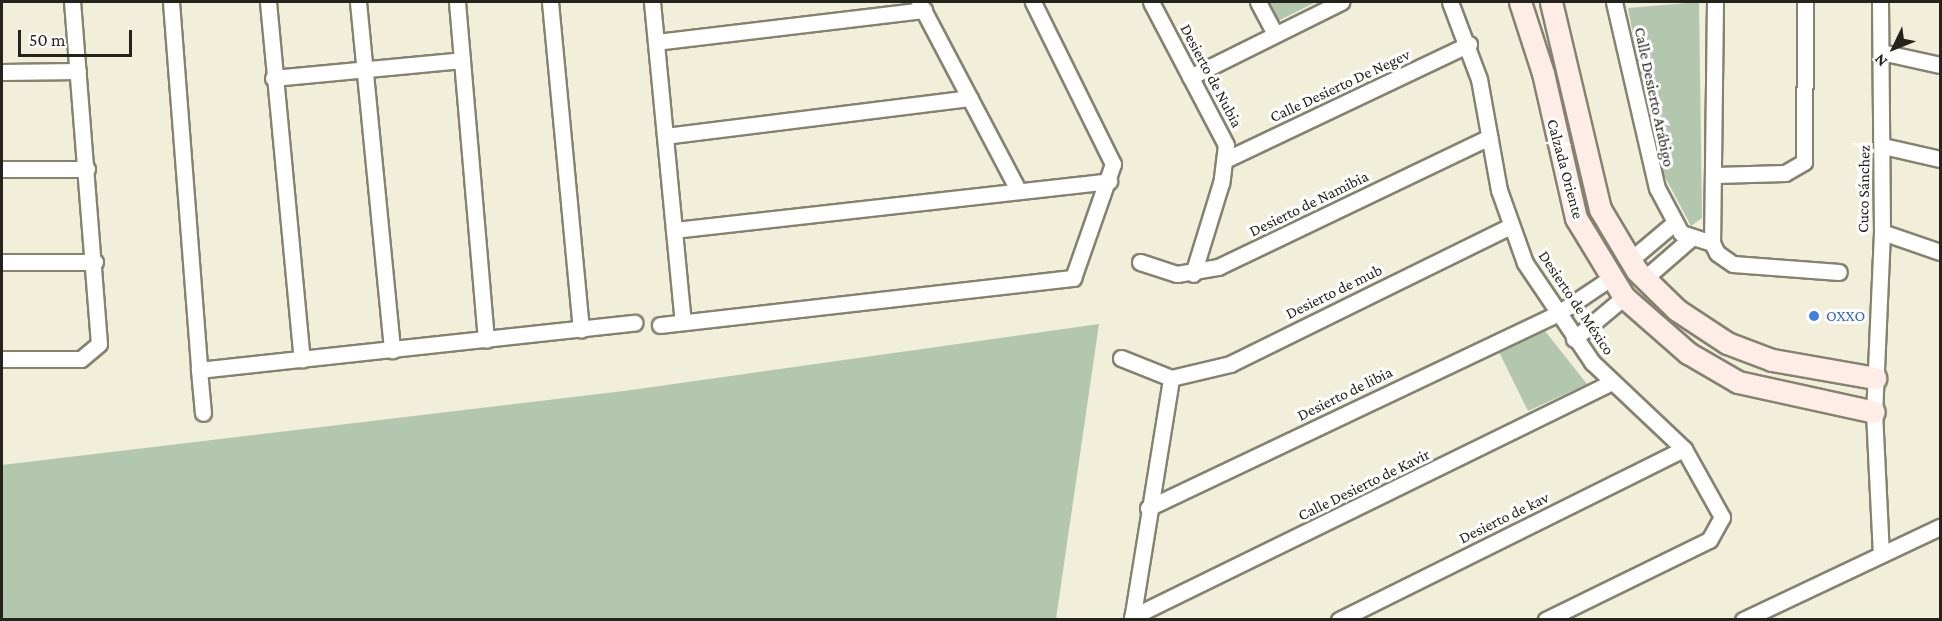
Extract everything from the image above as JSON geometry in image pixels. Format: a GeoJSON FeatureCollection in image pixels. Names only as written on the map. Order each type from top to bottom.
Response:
{"type":"FeatureCollection","features":[{"type":"Feature","properties":{"kind":"street"},"geometry":{"type":"LineString","coordinates":[[2,359],[81,359],[94,351],[99,344],[95,262],[72,2]]}},
{"type":"Feature","properties":{"kind":"street"},"geometry":{"type":"LineString","coordinates":[[171,2],[203,413]]}},
{"type":"Feature","properties":{"kind":"street"},"geometry":{"type":"LineString","coordinates":[[268,2],[273,78],[302,359]]}},
{"type":"Feature","properties":{"kind":"street"},"geometry":{"type":"LineString","coordinates":[[358,2],[392,350]]}},
{"type":"Feature","properties":{"kind":"street"},"geometry":{"type":"LineString","coordinates":[[457,2],[486,340]]}},
{"type":"Feature","properties":{"kind":"street"},"geometry":{"type":"LineString","coordinates":[[550,2],[580,330]]}},
{"type":"Feature","properties":{"kind":"street"},"geometry":{"type":"LineString","coordinates":[[652,2],[683,322]]}},
{"type":"Feature","properties":{"kind":"street"},"geometry":{"type":"LineString","coordinates":[[660,325],[1065,282],[1078,270],[1109,181],[1112,152],[1033,2]]}},
{"type":"Feature","properties":{"kind":"street","name":"Desierto de Nubia"},"geometry":{"type":"LineString","coordinates":[[1151,2],[1221,131],[1227,159],[1193,274]]}},
{"type":"Feature","properties":{"kind":"street"},"geometry":{"type":"LineString","coordinates":[[1258,2],[1275,34]]}},
{"type":"Feature","properties":{"kind":"street"},"geometry":{"type":"LineString","coordinates":[[1190,77],[1341,2]]}},
{"type":"Feature","properties":{"kind":"street","name":"Desierto de México"},"geometry":{"type":"LineString","coordinates":[[1450,2],[1469,44],[1509,227],[1557,314],[1574,339],[1610,383],[1684,448],[1722,517],[1709,540],[1546,620]]}},
{"type":"Feature","properties":{"kind":"street","name":"Calzada Oriente"},"geometry":{"type":"LineString","coordinates":[[1520,2],[1543,73],[1576,218],[1610,279],[1624,297],[1688,353],[1738,381],[1874,412]]}},
{"type":"Feature","properties":{"kind":"street","name":"Calzada Oriente"},"geometry":{"type":"LineString","coordinates":[[1551,2],[1587,168],[1600,209],[1629,261],[1644,279],[1702,328],[1749,352],[1821,372],[1875,378]]}},
{"type":"Feature","properties":{"kind":"street","name":"Calle Desierto Arábigo"},"geometry":{"type":"LineString","coordinates":[[1614,2],[1647,158],[1673,224],[1690,239]]}},
{"type":"Feature","properties":{"kind":"street"},"geometry":{"type":"LineString","coordinates":[[1712,243],[1715,175],[1715,2]]}},
{"type":"Feature","properties":{"kind":"street"},"geometry":{"type":"LineString","coordinates":[[1715,175],[1785,173],[1800,167],[1808,154],[1805,2]]}},
{"type":"Feature","properties":{"kind":"street","name":"Cuco Sánchez"},"geometry":{"type":"LineString","coordinates":[[1880,2],[1882,232],[1874,412],[1881,555]]}},
{"type":"Feature","properties":{"kind":"street"},"geometry":{"type":"LineString","coordinates":[[656,42],[922,6],[1017,188]]}},
{"type":"Feature","properties":{"kind":"street","name":"Calle Desierto De Negev"},"geometry":{"type":"LineString","coordinates":[[1227,159],[1469,44]]}},
{"type":"Feature","properties":{"kind":"street"},"geometry":{"type":"LineString","coordinates":[[1881,52],[1941,65]]}},
{"type":"Feature","properties":{"kind":"street"},"geometry":{"type":"LineString","coordinates":[[273,78],[462,60]]}},
{"type":"Feature","properties":{"kind":"street"},"geometry":{"type":"LineString","coordinates":[[2,72],[78,70]]}},
{"type":"Feature","properties":{"kind":"street"},"geometry":{"type":"LineString","coordinates":[[665,136],[970,98]]}},
{"type":"Feature","properties":{"kind":"street","name":"Desierto de Namibia"},"geometry":{"type":"LineString","coordinates":[[1193,274],[1489,137]]}},
{"type":"Feature","properties":{"kind":"street"},"geometry":{"type":"LineString","coordinates":[[1883,146],[1941,159]]}},
{"type":"Feature","properties":{"kind":"street"},"geometry":{"type":"LineString","coordinates":[[2,169],[87,169]]}},
{"type":"Feature","properties":{"kind":"street"},"geometry":{"type":"LineString","coordinates":[[674,230],[1017,188],[1109,181]]}},
{"type":"Feature","properties":{"kind":"street"},"geometry":{"type":"LineString","coordinates":[[1610,279],[1673,224]]}},
{"type":"Feature","properties":{"kind":"street","name":"Desierto de mub"},"geometry":{"type":"LineString","coordinates":[[1171,378],[1230,364],[1509,227]]}},
{"type":"Feature","properties":{"kind":"street"},"geometry":{"type":"LineString","coordinates":[[1882,232],[1941,252]]}},
{"type":"Feature","properties":{"kind":"street"},"geometry":{"type":"LineString","coordinates":[[1574,339],[1690,239],[1712,243],[1733,264],[1839,272]]}},
{"type":"Feature","properties":{"kind":"street"},"geometry":{"type":"LineString","coordinates":[[2,262],[95,262]]}},
{"type":"Feature","properties":{"kind":"street"},"geometry":{"type":"LineString","coordinates":[[1140,262],[1193,274]]}},
{"type":"Feature","properties":{"kind":"street","name":"Desierto de libia"},"geometry":{"type":"LineString","coordinates":[[1148,508],[1557,314],[1610,279]]}},
{"type":"Feature","properties":{"kind":"street"},"geometry":{"type":"LineString","coordinates":[[199,370],[634,323]]}},
{"type":"Feature","properties":{"kind":"street"},"geometry":{"type":"LineString","coordinates":[[1120,358],[1171,378],[1148,508],[1132,618]]}},
{"type":"Feature","properties":{"kind":"street","name":"Calle Desierto de Kavir"},"geometry":{"type":"LineString","coordinates":[[1132,618],[1610,383]]}},
{"type":"Feature","properties":{"kind":"street","name":"Desierto de kav"},"geometry":{"type":"LineString","coordinates":[[1339,620],[1684,448]]}},
{"type":"Feature","properties":{"kind":"street"},"geometry":{"type":"LineString","coordinates":[[1743,620],[1941,527]]}},
{"type":"Feature","properties":{"kind":"green space"},"geometry":{"type":"Polygon","coordinates":[[[1268,2],[1316,2],[1278,21],[1268,2]]]}},
{"type":"Feature","properties":{"kind":"green space"},"geometry":{"type":"Polygon","coordinates":[[[1699,2],[1702,218],[1691,226],[1656,160],[1628,8],[1699,2]]]}},
{"type":"Feature","properties":{"kind":"green space"},"geometry":{"type":"Polygon","coordinates":[[[1099,324],[1056,619],[2,619],[2,465],[624,391],[1099,324]]]}},
{"type":"Feature","properties":{"kind":"green space"},"geometry":{"type":"Polygon","coordinates":[[[1545,331],[1587,384],[1528,411],[1499,352],[1545,331]]]}},
{"type":"Feature","properties":{"kind":"place","name":"OXXO"},"geometry":{"type":"Point","coordinates":[1814,316]}}]}
